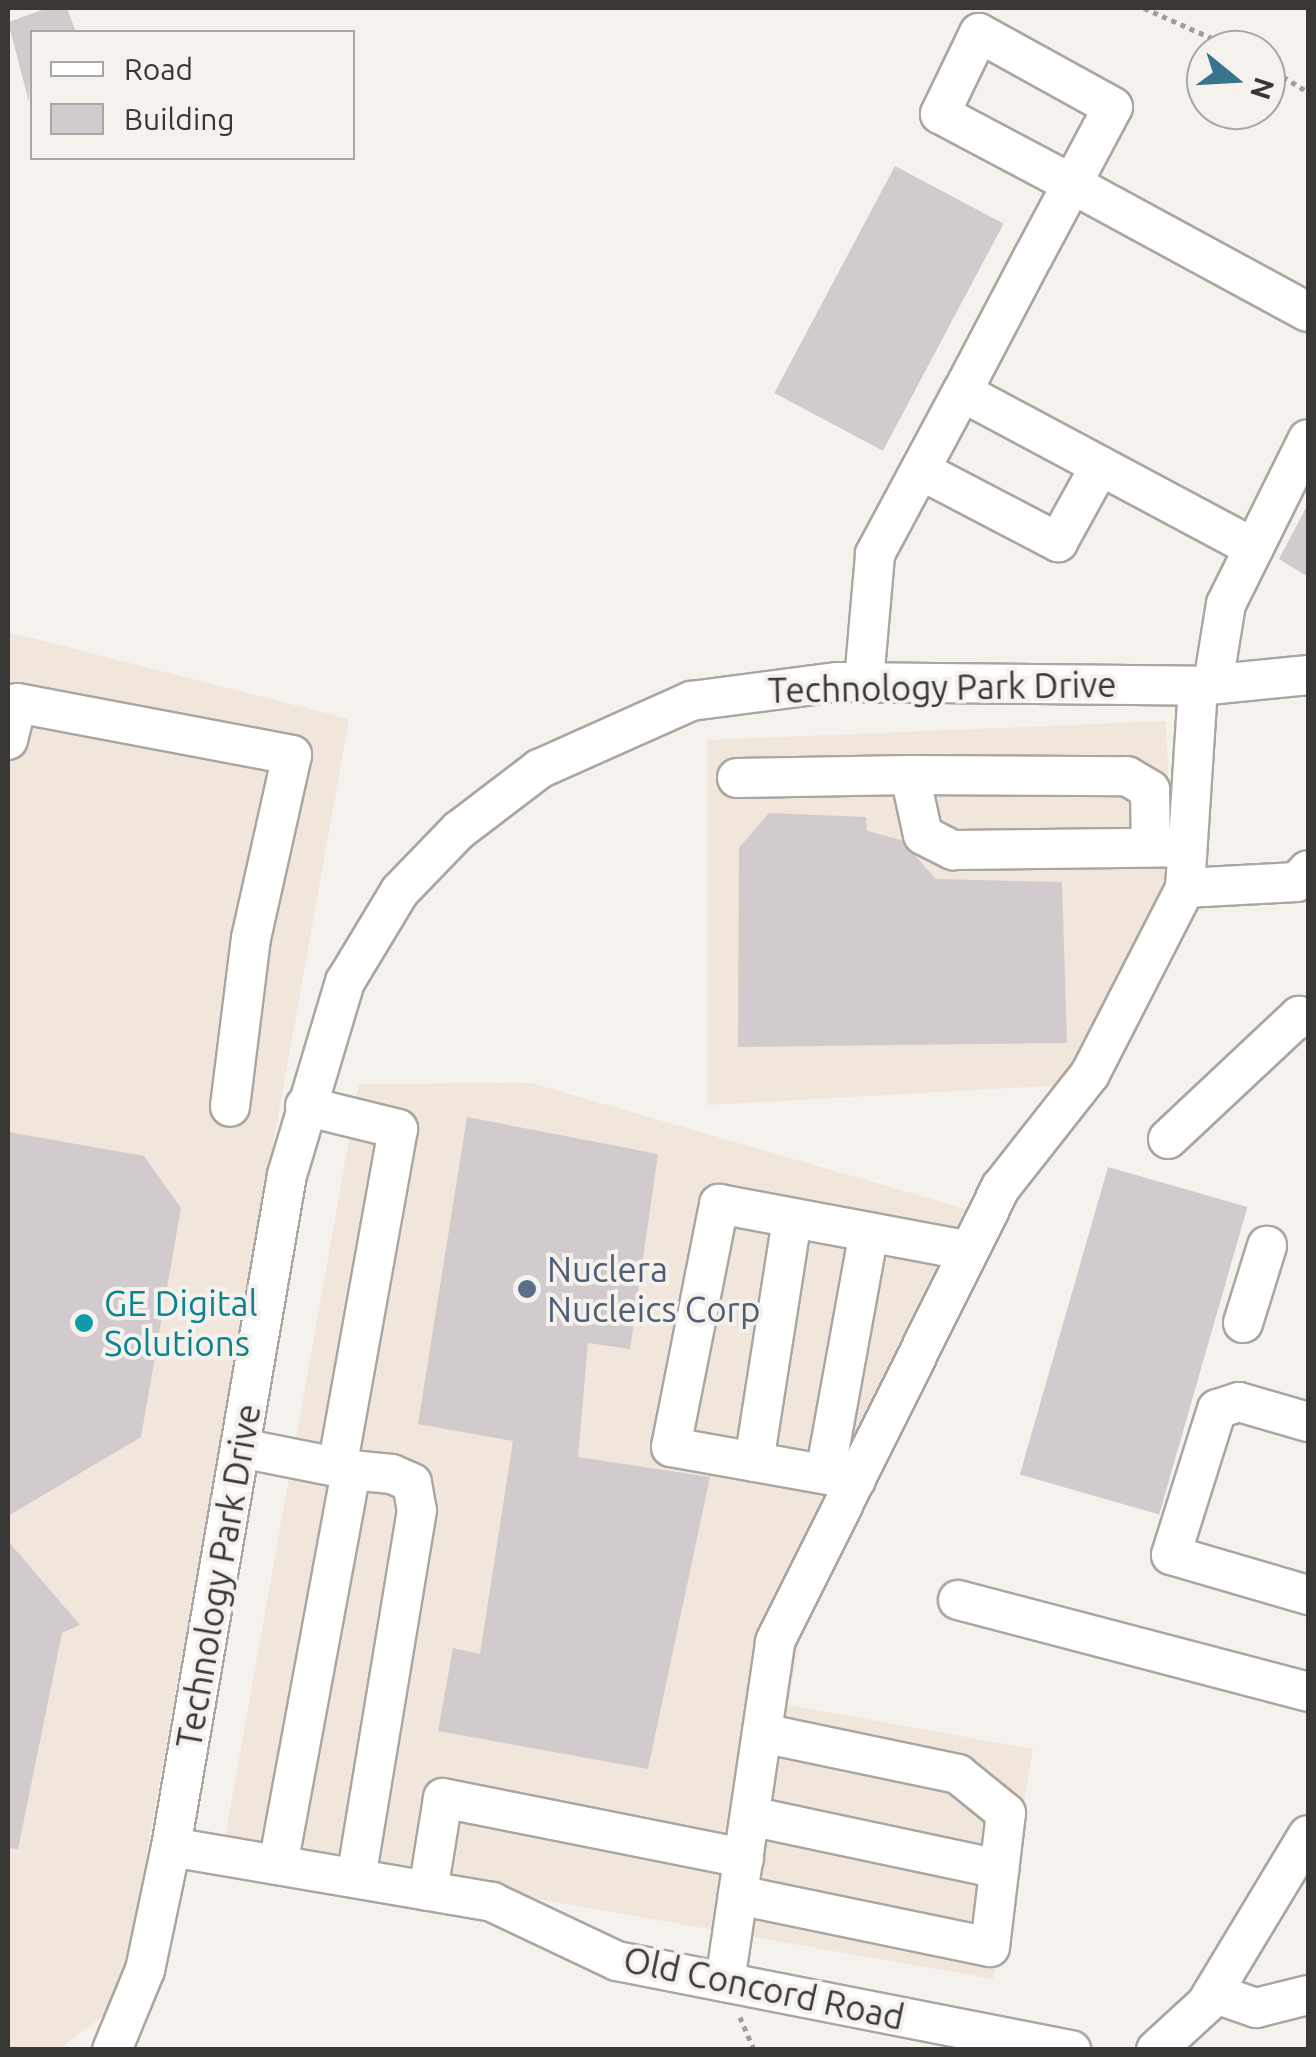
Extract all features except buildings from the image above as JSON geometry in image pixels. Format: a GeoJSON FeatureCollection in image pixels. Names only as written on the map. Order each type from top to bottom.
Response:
{"type":"FeatureCollection","features":[{"type":"Feature","properties":{"kind":"street"},"geometry":{"type":"LineString","coordinates":[[864,682],[875,554],[962,392],[1072,184],[1113,107],[979,34],[940,114],[1072,184],[1308,312]]}},
{"type":"Feature","properties":{"kind":"street"},"geometry":{"type":"LineString","coordinates":[[962,392],[1254,548]]}},
{"type":"Feature","properties":{"kind":"street"},"geometry":{"type":"LineString","coordinates":[[1169,847],[1226,604],[1308,439]]}},
{"type":"Feature","properties":{"kind":"street"},"geometry":{"type":"LineString","coordinates":[[920,470],[1058,542],[1100,466]]}},
{"type":"Feature","properties":{"kind":"street","name":"Technology Park Drive"},"geometry":{"type":"LineString","coordinates":[[112,2050],[145,1970],[171,1846],[240,1448],[305,1106],[339,998],[372,931],[486,809],[618,726],[690,701],[864,682],[1206,685],[1308,676]]}},
{"type":"Feature","properties":{"kind":"street"},"geometry":{"type":"LineString","coordinates":[[8,740],[16,703],[292,755],[252,938],[230,1107]]}},
{"type":"Feature","properties":{"kind":"street"},"geometry":{"type":"LineString","coordinates":[[910,775],[923,834],[954,850],[1169,847]]}},
{"type":"Feature","properties":{"kind":"street"},"geometry":{"type":"LineString","coordinates":[[726,1982],[775,1642],[840,1477],[969,1252],[1001,1187],[1090,1074],[1184,888],[1150,790],[1126,776],[737,778]]}},
{"type":"Feature","properties":{"kind":"street"},"geometry":{"type":"LineString","coordinates":[[1184,888],[1298,882],[1308,870]]}},
{"type":"Feature","properties":{"kind":"street"},"geometry":{"type":"LineString","coordinates":[[1168,1139],[1299,1016],[1308,1019]]}},
{"type":"Feature","properties":{"kind":"street"},"geometry":{"type":"LineString","coordinates":[[278,1865],[398,1130],[305,1106]]}},
{"type":"Feature","properties":{"kind":"street"},"geometry":{"type":"LineString","coordinates":[[840,1477],[671,1447],[719,1204],[969,1252]]}},
{"type":"Feature","properties":{"kind":"street"},"geometry":{"type":"LineString","coordinates":[[754,1462],[792,1218]]}},
{"type":"Feature","properties":{"kind":"street"},"geometry":{"type":"LineString","coordinates":[[840,1477],[868,1232]]}},
{"type":"Feature","properties":{"kind":"street"},"geometry":{"type":"LineString","coordinates":[[1243,1324],[1267,1246]]}},
{"type":"Feature","properties":{"kind":"street"},"geometry":{"type":"LineString","coordinates":[[1308,1422],[1239,1402],[1217,1408],[1171,1556],[1308,1595]]}},
{"type":"Feature","properties":{"kind":"street"},"geometry":{"type":"LineString","coordinates":[[240,1448],[412,1483],[418,1510],[356,1878]]}},
{"type":"Feature","properties":{"kind":"street"},"geometry":{"type":"LineString","coordinates":[[958,1600],[1308,1692]]}},
{"type":"Feature","properties":{"kind":"street"},"geometry":{"type":"LineString","coordinates":[[738,1895],[990,1947],[1006,1813],[958,1774],[762,1733]]}},
{"type":"Feature","properties":{"kind":"street"},"geometry":{"type":"LineString","coordinates":[[428,1891],[443,1798],[744,1858]]}},
{"type":"Feature","properties":{"kind":"street"},"geometry":{"type":"LineString","coordinates":[[750,1816],[999,1869]]}},
{"type":"Feature","properties":{"kind":"street"},"geometry":{"type":"LineString","coordinates":[[1156,2050],[1213,1993],[1308,1835]]}},
{"type":"Feature","properties":{"kind":"street","name":"Old Concord Road"},"geometry":{"type":"LineString","coordinates":[[171,1846],[492,1902],[617,1961],[1071,2050]]}},
{"type":"Feature","properties":{"kind":"street"},"geometry":{"type":"LineString","coordinates":[[1213,1993],[1256,2008],[1308,1995]]}},
{"type":"Feature","properties":{"kind":"path"},"geometry":{"type":"LineString","coordinates":[[1144,8],[1193,30]]}},
{"type":"Feature","properties":{"kind":"path"},"geometry":{"type":"LineString","coordinates":[[1286,78],[1308,92]]}},
{"type":"Feature","properties":{"kind":"shaded area"},"geometry":{"type":"Polygon","coordinates":[[[8,632],[349,719],[120,2003],[58,2050],[8,2049],[8,632]]]}},
{"type":"Feature","properties":{"kind":"shaded area"},"geometry":{"type":"Polygon","coordinates":[[[1166,721],[1172,884],[1082,1084],[707,1105],[707,740],[1166,721]]]}},
{"type":"Feature","properties":{"kind":"shaded area"},"geometry":{"type":"Polygon","coordinates":[[[531,1083],[966,1209],[998,1229],[804,1614],[788,1705],[1033,1749],[993,1979],[224,1844],[359,1084],[531,1083]]]}},
{"type":"Feature","properties":{"kind":"place","name":"Nuclera Nucleics Corp"},"geometry":{"type":"Point","coordinates":[527,1289]}},
{"type":"Feature","properties":{"kind":"place","name":"GE Digital Solutions"},"geometry":{"type":"Point","coordinates":[84,1323]}}]}
